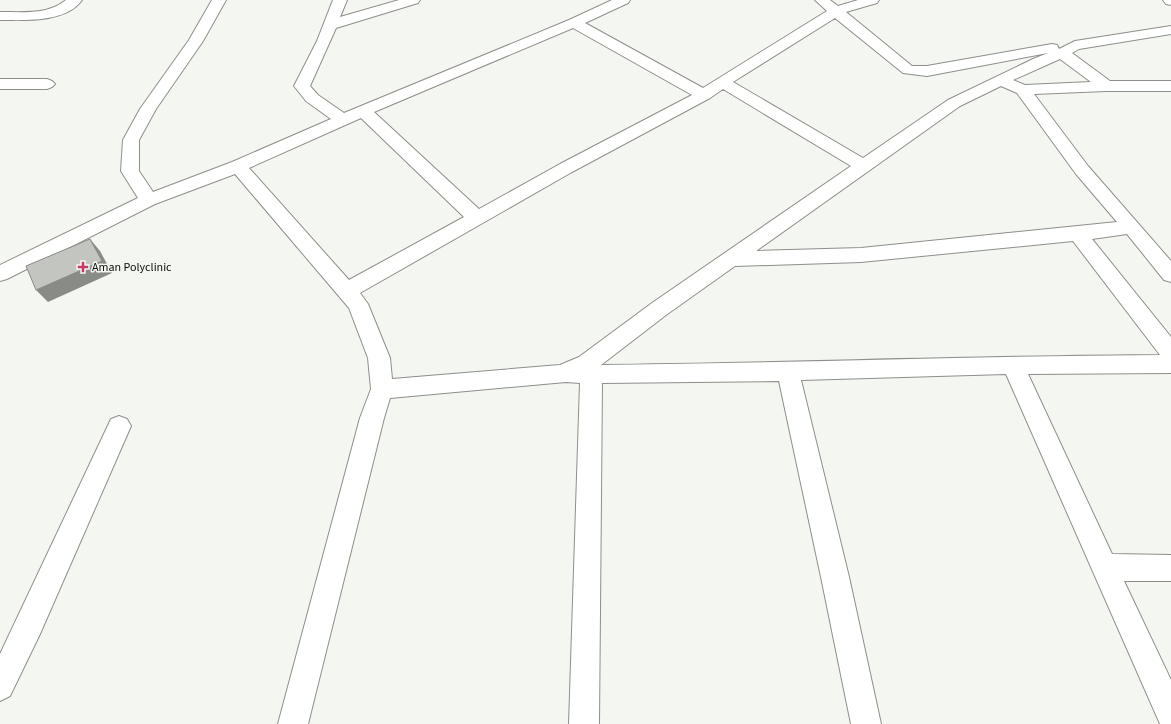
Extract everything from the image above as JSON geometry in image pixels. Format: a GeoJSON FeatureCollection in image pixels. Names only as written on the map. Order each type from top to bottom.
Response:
{"type":"FeatureCollection","features":[{"type":"Feature","properties":{"kind":"street"},"geometry":{"type":"LineString","coordinates":[[0,16],[43,16],[62,10],[76,0]]}},
{"type":"Feature","properties":{"kind":"street"},"geometry":{"type":"LineString","coordinates":[[149,200],[130,171],[131,140],[148,109],[196,41],[219,0]]}},
{"type":"Feature","properties":{"kind":"street"},"geometry":{"type":"LineString","coordinates":[[340,0],[312,68],[302,86],[312,98],[343,120]]}},
{"type":"Feature","properties":{"kind":"street"},"geometry":{"type":"LineString","coordinates":[[330,25],[413,0]]}},
{"type":"Feature","properties":{"kind":"street"},"geometry":{"type":"LineString","coordinates":[[0,274],[149,200],[238,166],[363,111],[574,23],[623,0]]}},
{"type":"Feature","properties":{"kind":"street"},"geometry":{"type":"LineString","coordinates":[[822,0],[908,70],[927,71],[1075,44],[1171,30]]}},
{"type":"Feature","properties":{"kind":"street"},"geometry":{"type":"LineString","coordinates":[[347,291],[566,168],[704,95],[722,82],[836,11],[872,0]]}},
{"type":"Feature","properties":{"kind":"street"},"geometry":{"type":"LineString","coordinates":[[574,23],[704,95]]}},
{"type":"Feature","properties":{"kind":"street"},"geometry":{"type":"LineString","coordinates":[[562,374],[587,363],[659,309],[954,103],[1038,62],[1062,53],[1075,44]]}},
{"type":"Feature","properties":{"kind":"street"},"geometry":{"type":"LineString","coordinates":[[1062,53],[1106,86]]}},
{"type":"Feature","properties":{"kind":"street"},"geometry":{"type":"LineString","coordinates":[[1000,80],[1023,90],[1106,86],[1171,86]]}},
{"type":"Feature","properties":{"kind":"street"},"geometry":{"type":"LineString","coordinates":[[722,82],[863,166]]}},
{"type":"Feature","properties":{"kind":"street"},"geometry":{"type":"LineString","coordinates":[[0,84],[47,84]]}},
{"type":"Feature","properties":{"kind":"street"},"geometry":{"type":"LineString","coordinates":[[1023,90],[1082,170],[1132,227],[1171,275]]}},
{"type":"Feature","properties":{"kind":"street"},"geometry":{"type":"LineString","coordinates":[[363,111],[477,218]]}},
{"type":"Feature","properties":{"kind":"street"},"geometry":{"type":"LineString","coordinates":[[238,166],[358,304],[379,358],[382,389],[370,425],[293,724]]}},
{"type":"Feature","properties":{"kind":"street"},"geometry":{"type":"LineString","coordinates":[[731,259],[861,254],[1078,234],[1132,227]]}},
{"type":"Feature","properties":{"kind":"street"},"geometry":{"type":"LineString","coordinates":[[1078,234],[1171,352]]}},
{"type":"Feature","properties":{"kind":"street"},"geometry":{"type":"LineString","coordinates":[[382,389],[562,374],[788,372],[1013,366],[1171,364]]}},
{"type":"Feature","properties":{"kind":"street"},"geometry":{"type":"LineString","coordinates":[[1013,366],[1171,714]]}},
{"type":"Feature","properties":{"kind":"street"},"geometry":{"type":"LineString","coordinates":[[788,372],[835,577],[866,724]]}},
{"type":"Feature","properties":{"kind":"street"},"geometry":{"type":"LineString","coordinates":[[584,724],[586,563],[591,374]]}},
{"type":"Feature","properties":{"kind":"street"},"geometry":{"type":"LineString","coordinates":[[0,686],[30,624],[119,426]]}},
{"type":"Feature","properties":{"kind":"street"},"geometry":{"type":"LineString","coordinates":[[1104,567],[1171,568]]}},
{"type":"Feature","properties":{"kind":"building"},"geometry":{"type":"Polygon","coordinates":[[[90,239],[102,261],[36,290],[26,266],[90,239]]]}},
{"type":"Feature","properties":{"kind":"place","name":"Aman Polyclinic"},"geometry":{"type":"Point","coordinates":[83,267]}}]}
